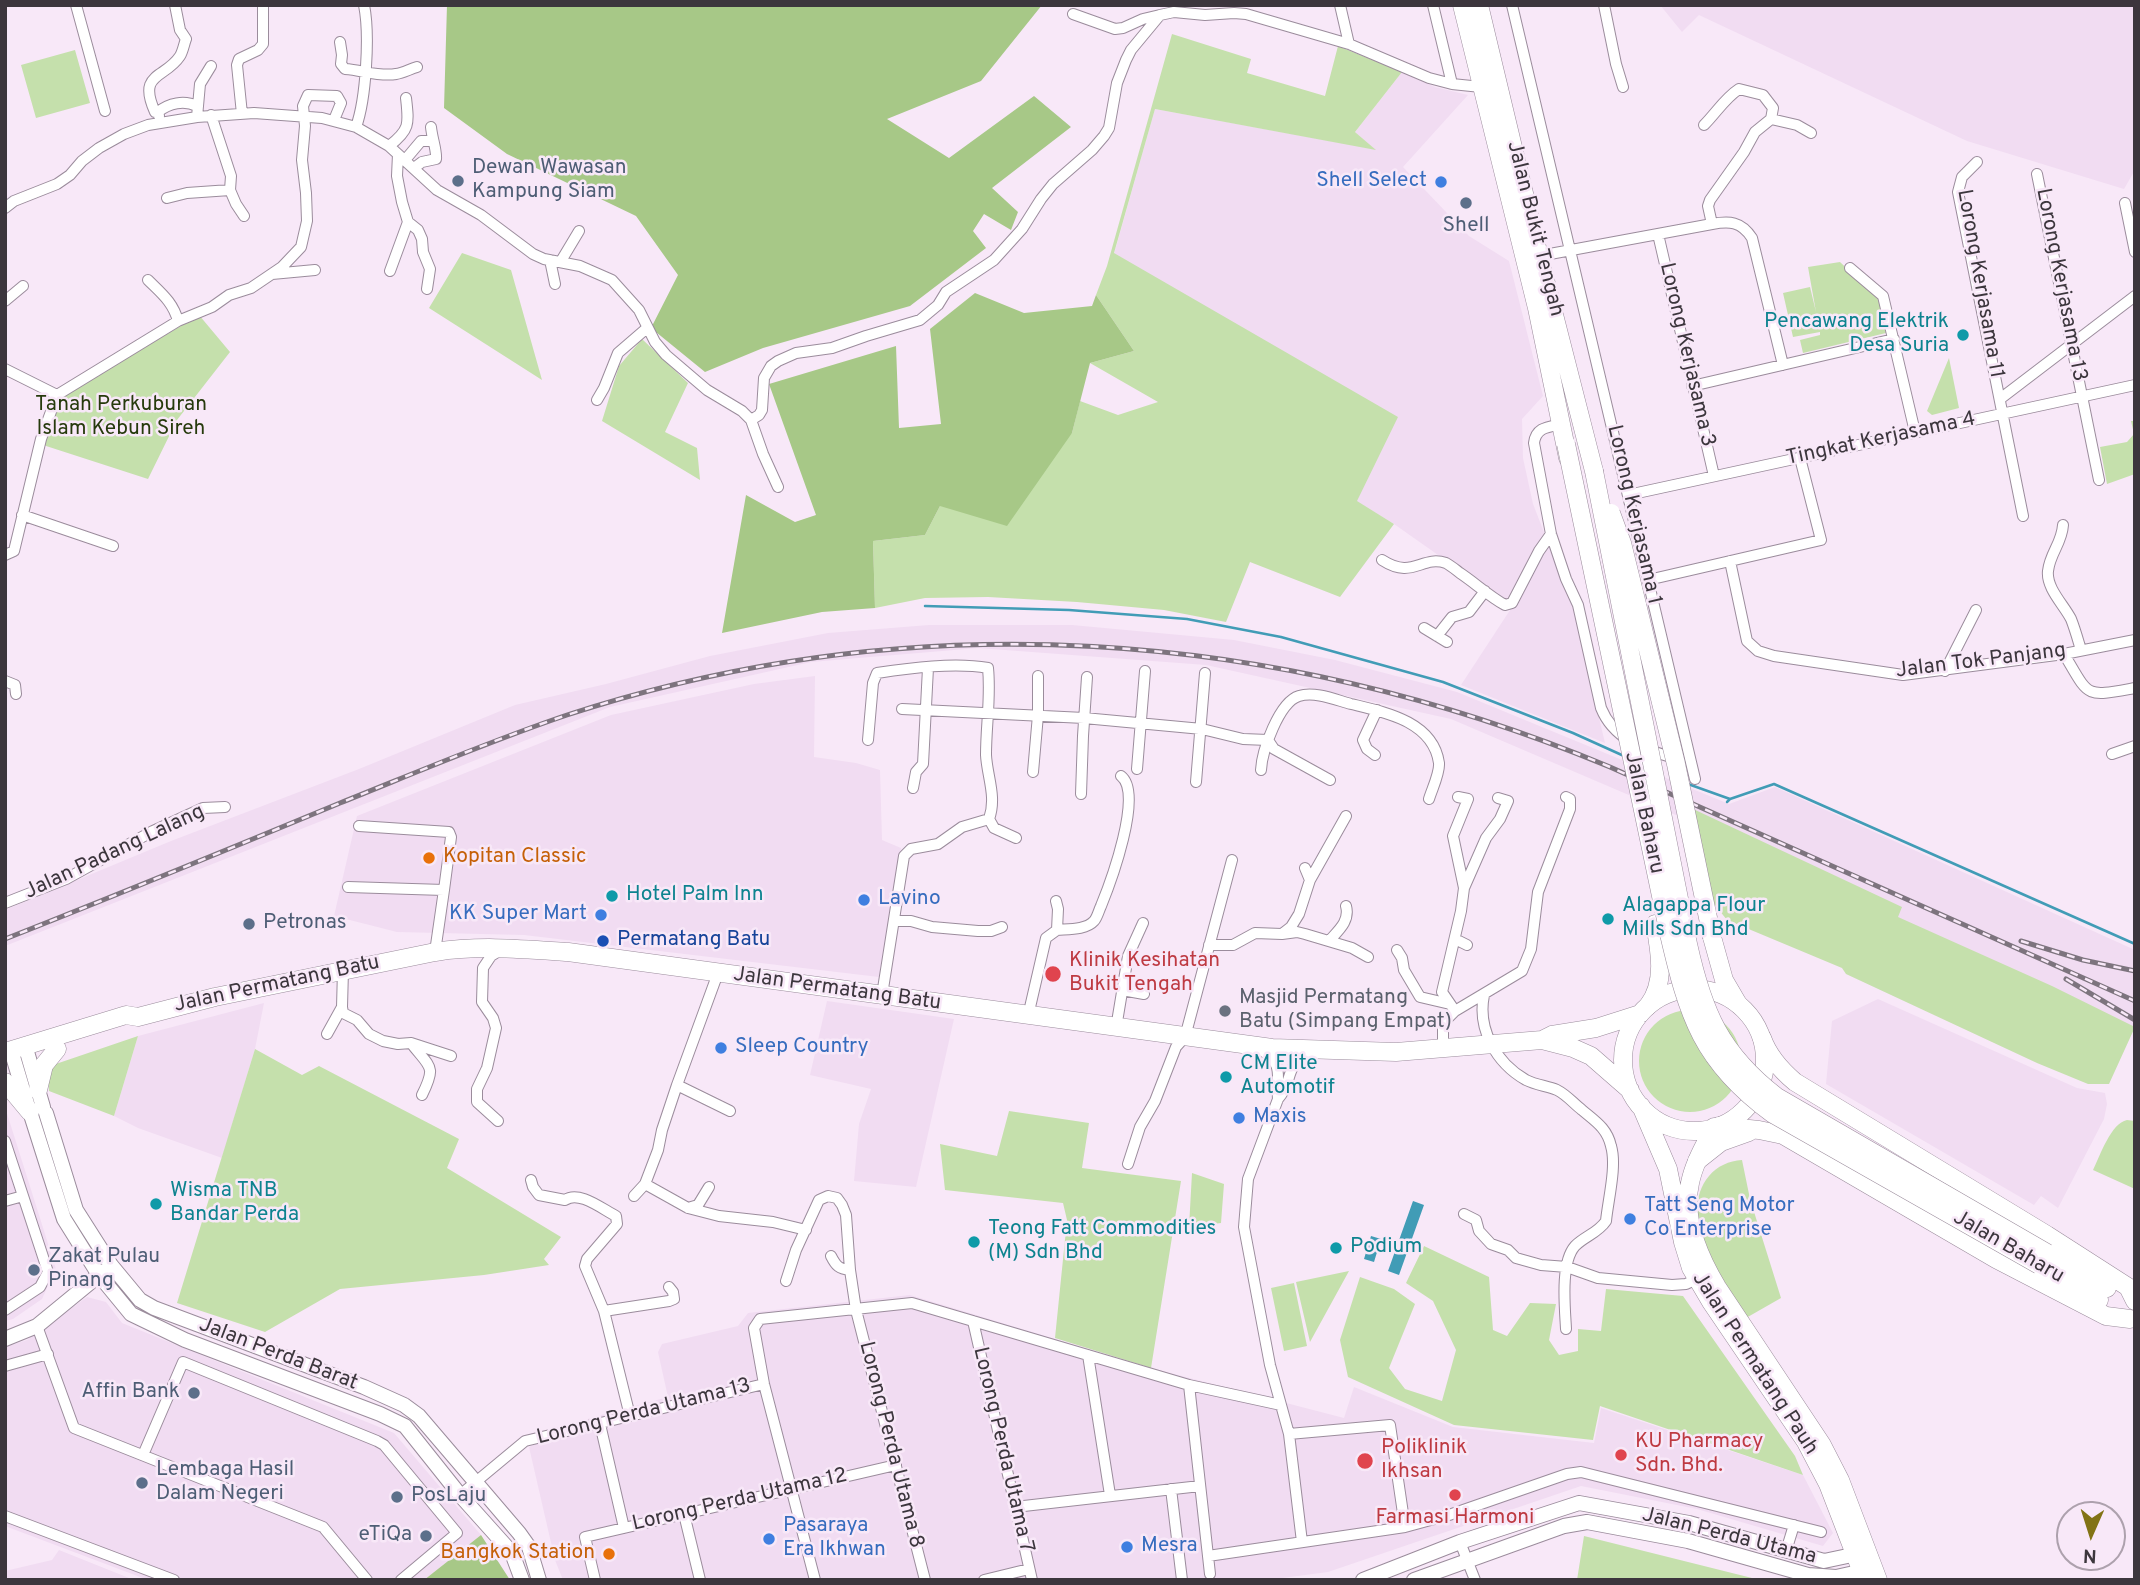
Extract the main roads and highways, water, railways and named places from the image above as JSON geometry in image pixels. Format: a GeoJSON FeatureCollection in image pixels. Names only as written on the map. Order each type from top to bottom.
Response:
{"type":"FeatureCollection","features":[{"type":"Feature","properties":{"kind":"main road","name":"Jalan Bukit Tengah"},"geometry":{"type":"LineString","coordinates":[[1462,5],[1537,308],[1566,444]]}},
{"type":"Feature","properties":{"kind":"main road","name":"Jalan Bukit Tengah"},"geometry":{"type":"LineString","coordinates":[[1479,5],[1539,256],[1590,453]]}},
{"type":"Feature","properties":{"kind":"main road","name":"Jalan Baharu"},"geometry":{"type":"LineString","coordinates":[[1566,444],[1669,934],[1687,1006],[1704,1042],[1736,1084],[1773,1114],[2134,1311]]}},
{"type":"Feature","properties":{"kind":"main road"},"geometry":{"type":"LineString","coordinates":[[1566,444],[1580,562],[1619,741],[1660,954],[1656,992],[1630,1029],[1625,1046],[1625,1073],[1630,1090],[1641,1106],[1662,1122],[1678,1128],[1696,1130],[1716,1127],[1774,1133],[1996,1259],[2106,1316],[2134,1311],[2127,1287],[2047,1235],[1795,1082],[1781,1069],[1764,1045],[1750,1016],[1738,1004],[1724,980],[1712,937],[1676,764],[1622,543],[1594,471]]}},
{"type":"Feature","properties":{"kind":"main road","name":"Jalan Baharu"},"geometry":{"type":"LineString","coordinates":[[1590,453],[1690,955],[1700,995],[1714,1027],[1745,1068],[1777,1097],[2043,1259]]}},
{"type":"Feature","properties":{"kind":"main road","name":"Jalan Permatang Batu"},"geometry":{"type":"LineString","coordinates":[[15,1055],[126,1015],[138,1017],[215,997],[435,952],[504,948],[568,952],[1116,1028],[1309,1051],[1381,1052],[1542,1040],[1591,1056],[1630,1090]]}},
{"type":"Feature","properties":{"kind":"main road"},"geometry":{"type":"LineString","coordinates":[[1644,1010],[1671,993],[1688,990],[1715,992],[1738,1004]]}},
{"type":"Feature","properties":{"kind":"main road","name":"Jalan Permatang Batu"},"geometry":{"type":"LineString","coordinates":[[1542,1040],[1552,1035],[1596,1028],[1644,1010]]}},
{"type":"Feature","properties":{"kind":"main road","name":"Jalan Permatang Batu"},"geometry":{"type":"LineString","coordinates":[[15,1055],[57,1049],[130,1026],[138,1017]]}},
{"type":"Feature","properties":{"kind":"main road"},"geometry":{"type":"LineString","coordinates":[[1716,1127],[1744,1110],[1760,1086],[1765,1067],[1762,1038]]}},
{"type":"Feature","properties":{"kind":"main road"},"geometry":{"type":"LineString","coordinates":[[5,1082],[38,1108],[44,1065],[57,1049]]}},
{"type":"Feature","properties":{"kind":"main road"},"geometry":{"type":"LineString","coordinates":[[1774,1133],[1784,1107],[1795,1095],[1809,1091]]}},
{"type":"Feature","properties":{"kind":"main road","name":"Jalan Permatang Pauh"},"geometry":{"type":"LineString","coordinates":[[1641,1106],[1668,1169],[1683,1242],[1697,1279],[1806,1443],[1828,1484],[1869,1577]]}},
{"type":"Feature","properties":{"kind":"main road","name":"Jalan Permatang Pauh"},"geometry":{"type":"LineString","coordinates":[[1716,1127],[1697,1161],[1689,1188],[1689,1217],[1694,1238],[1703,1262],[1727,1303],[1822,1445],[1840,1480],[1869,1577]]}},
{"type":"Feature","properties":{"kind":"main road"},"geometry":{"type":"LineString","coordinates":[[1697,1161],[1721,1142],[1736,1136],[1751,1132],[1774,1133]]}},
{"type":"Feature","properties":{"kind":"water"},"geometry":{"type":"Polygon","coordinates":[[[1413,1201],[1424,1205],[1399,1275],[1388,1271],[1413,1201]]]}},
{"type":"Feature","properties":{"kind":"water"},"geometry":{"type":"Polygon","coordinates":[[[1371,1236],[1381,1239],[1374,1262],[1364,1259],[1371,1236]]]}},
{"type":"Feature","properties":{"kind":"waterway"},"geometry":{"type":"LineString","coordinates":[[925,606],[1069,610],[1187,619],[1281,637],[1443,682],[1624,756]]}},
{"type":"Feature","properties":{"kind":"waterway"},"geometry":{"type":"LineString","coordinates":[[1688,784],[1730,799]]}},
{"type":"Feature","properties":{"kind":"waterway"},"geometry":{"type":"LineString","coordinates":[[1727,802],[1774,784],[2135,944]]}},
{"type":"Feature","properties":{"kind":"railway"},"geometry":{"type":"LineString","coordinates":[[5,939],[510,736],[567,715],[698,679],[829,656],[961,645],[1093,646],[1225,660],[1355,684],[1484,720],[1610,767],[2135,1001]]}},
{"type":"Feature","properties":{"kind":"railway"},"geometry":{"type":"LineString","coordinates":[[2021,941],[2083,960],[2135,971]]}},
{"type":"Feature","properties":{"kind":"railway"},"geometry":{"type":"LineString","coordinates":[[2066,979],[2135,1020]]}},
{"type":"Feature","properties":{"kind":"place","name":"Dewan Wawasan Kampung Siam"},"geometry":{"type":"Point","coordinates":[458,181]}},
{"type":"Feature","properties":{"kind":"place","name":"Shell Select"},"geometry":{"type":"Point","coordinates":[1441,182]}},
{"type":"Feature","properties":{"kind":"place","name":"Shell"},"geometry":{"type":"Point","coordinates":[1466,203]}},
{"type":"Feature","properties":{"kind":"place","name":"Pencawang Elektrik Desa Suria"},"geometry":{"type":"Point","coordinates":[1963,335]}},
{"type":"Feature","properties":{"kind":"place","name":"Kopitan Classic"},"geometry":{"type":"Point","coordinates":[429,858]}},
{"type":"Feature","properties":{"kind":"place","name":"Hotel Palm Inn"},"geometry":{"type":"Point","coordinates":[612,896]}},
{"type":"Feature","properties":{"kind":"place","name":"Lavino"},"geometry":{"type":"Point","coordinates":[864,900]}},
{"type":"Feature","properties":{"kind":"place","name":"KK Super Mart"},"geometry":{"type":"Point","coordinates":[601,915]}},
{"type":"Feature","properties":{"kind":"place","name":"Alagappa Flour Mills Sdn Bhd"},"geometry":{"type":"Point","coordinates":[1608,919]}},
{"type":"Feature","properties":{"kind":"place","name":"Petronas"},"geometry":{"type":"Point","coordinates":[249,924]}},
{"type":"Feature","properties":{"kind":"place","name":"Permatang Batu"},"geometry":{"type":"Point","coordinates":[603,941]}},
{"type":"Feature","properties":{"kind":"place","name":"Klinik Kesihatan Bukit Tengah"},"geometry":{"type":"Point","coordinates":[1053,974]}},
{"type":"Feature","properties":{"kind":"place","name":"Masjid Permatang Batu (Simpang Empat)"},"geometry":{"type":"Point","coordinates":[1225,1011]}},
{"type":"Feature","properties":{"kind":"place","name":"Sleep Country"},"geometry":{"type":"Point","coordinates":[721,1048]}},
{"type":"Feature","properties":{"kind":"place","name":"CM Elite Automotif"},"geometry":{"type":"Point","coordinates":[1226,1077]}},
{"type":"Feature","properties":{"kind":"place","name":"Maxis"},"geometry":{"type":"Point","coordinates":[1239,1118]}},
{"type":"Feature","properties":{"kind":"place","name":"Wisma TNB Bandar Perda"},"geometry":{"type":"Point","coordinates":[156,1204]}},
{"type":"Feature","properties":{"kind":"place","name":"Tatt Seng Motor Co Enterprise"},"geometry":{"type":"Point","coordinates":[1630,1219]}},
{"type":"Feature","properties":{"kind":"place","name":"Teong Fatt Commodities (M) Sdn Bhd"},"geometry":{"type":"Point","coordinates":[974,1242]}},
{"type":"Feature","properties":{"kind":"place","name":"Podium"},"geometry":{"type":"Point","coordinates":[1336,1248]}},
{"type":"Feature","properties":{"kind":"place","name":"Zakat Pulau Pinang"},"geometry":{"type":"Point","coordinates":[34,1270]}},
{"type":"Feature","properties":{"kind":"place","name":"Affin Bank"},"geometry":{"type":"Point","coordinates":[194,1393]}},
{"type":"Feature","properties":{"kind":"place","name":"KU Pharmacy Sdn. Bhd."},"geometry":{"type":"Point","coordinates":[1621,1455]}},
{"type":"Feature","properties":{"kind":"place","name":"Poliklinik Ikhsan"},"geometry":{"type":"Point","coordinates":[1365,1461]}},
{"type":"Feature","properties":{"kind":"place","name":"Lembaga Hasil Dalam Negeri"},"geometry":{"type":"Point","coordinates":[142,1483]}},
{"type":"Feature","properties":{"kind":"place","name":"Farmasi Harmoni"},"geometry":{"type":"Point","coordinates":[1455,1495]}},
{"type":"Feature","properties":{"kind":"place","name":"PosLaju"},"geometry":{"type":"Point","coordinates":[397,1497]}},
{"type":"Feature","properties":{"kind":"place","name":"eTiQa"},"geometry":{"type":"Point","coordinates":[426,1536]}},
{"type":"Feature","properties":{"kind":"place","name":"Pasaraya Era Ikhwan"},"geometry":{"type":"Point","coordinates":[769,1539]}},
{"type":"Feature","properties":{"kind":"place","name":"Mesra"},"geometry":{"type":"Point","coordinates":[1127,1547]}},
{"type":"Feature","properties":{"kind":"place","name":"Bangkok Station"},"geometry":{"type":"Point","coordinates":[609,1554]}},
{"type":"Feature","properties":{"kind":"park label","name":"Tanah Perkuburan Islam Kebun Sireh"},"geometry":{"type":"Point","coordinates":[121,418]}}]}
